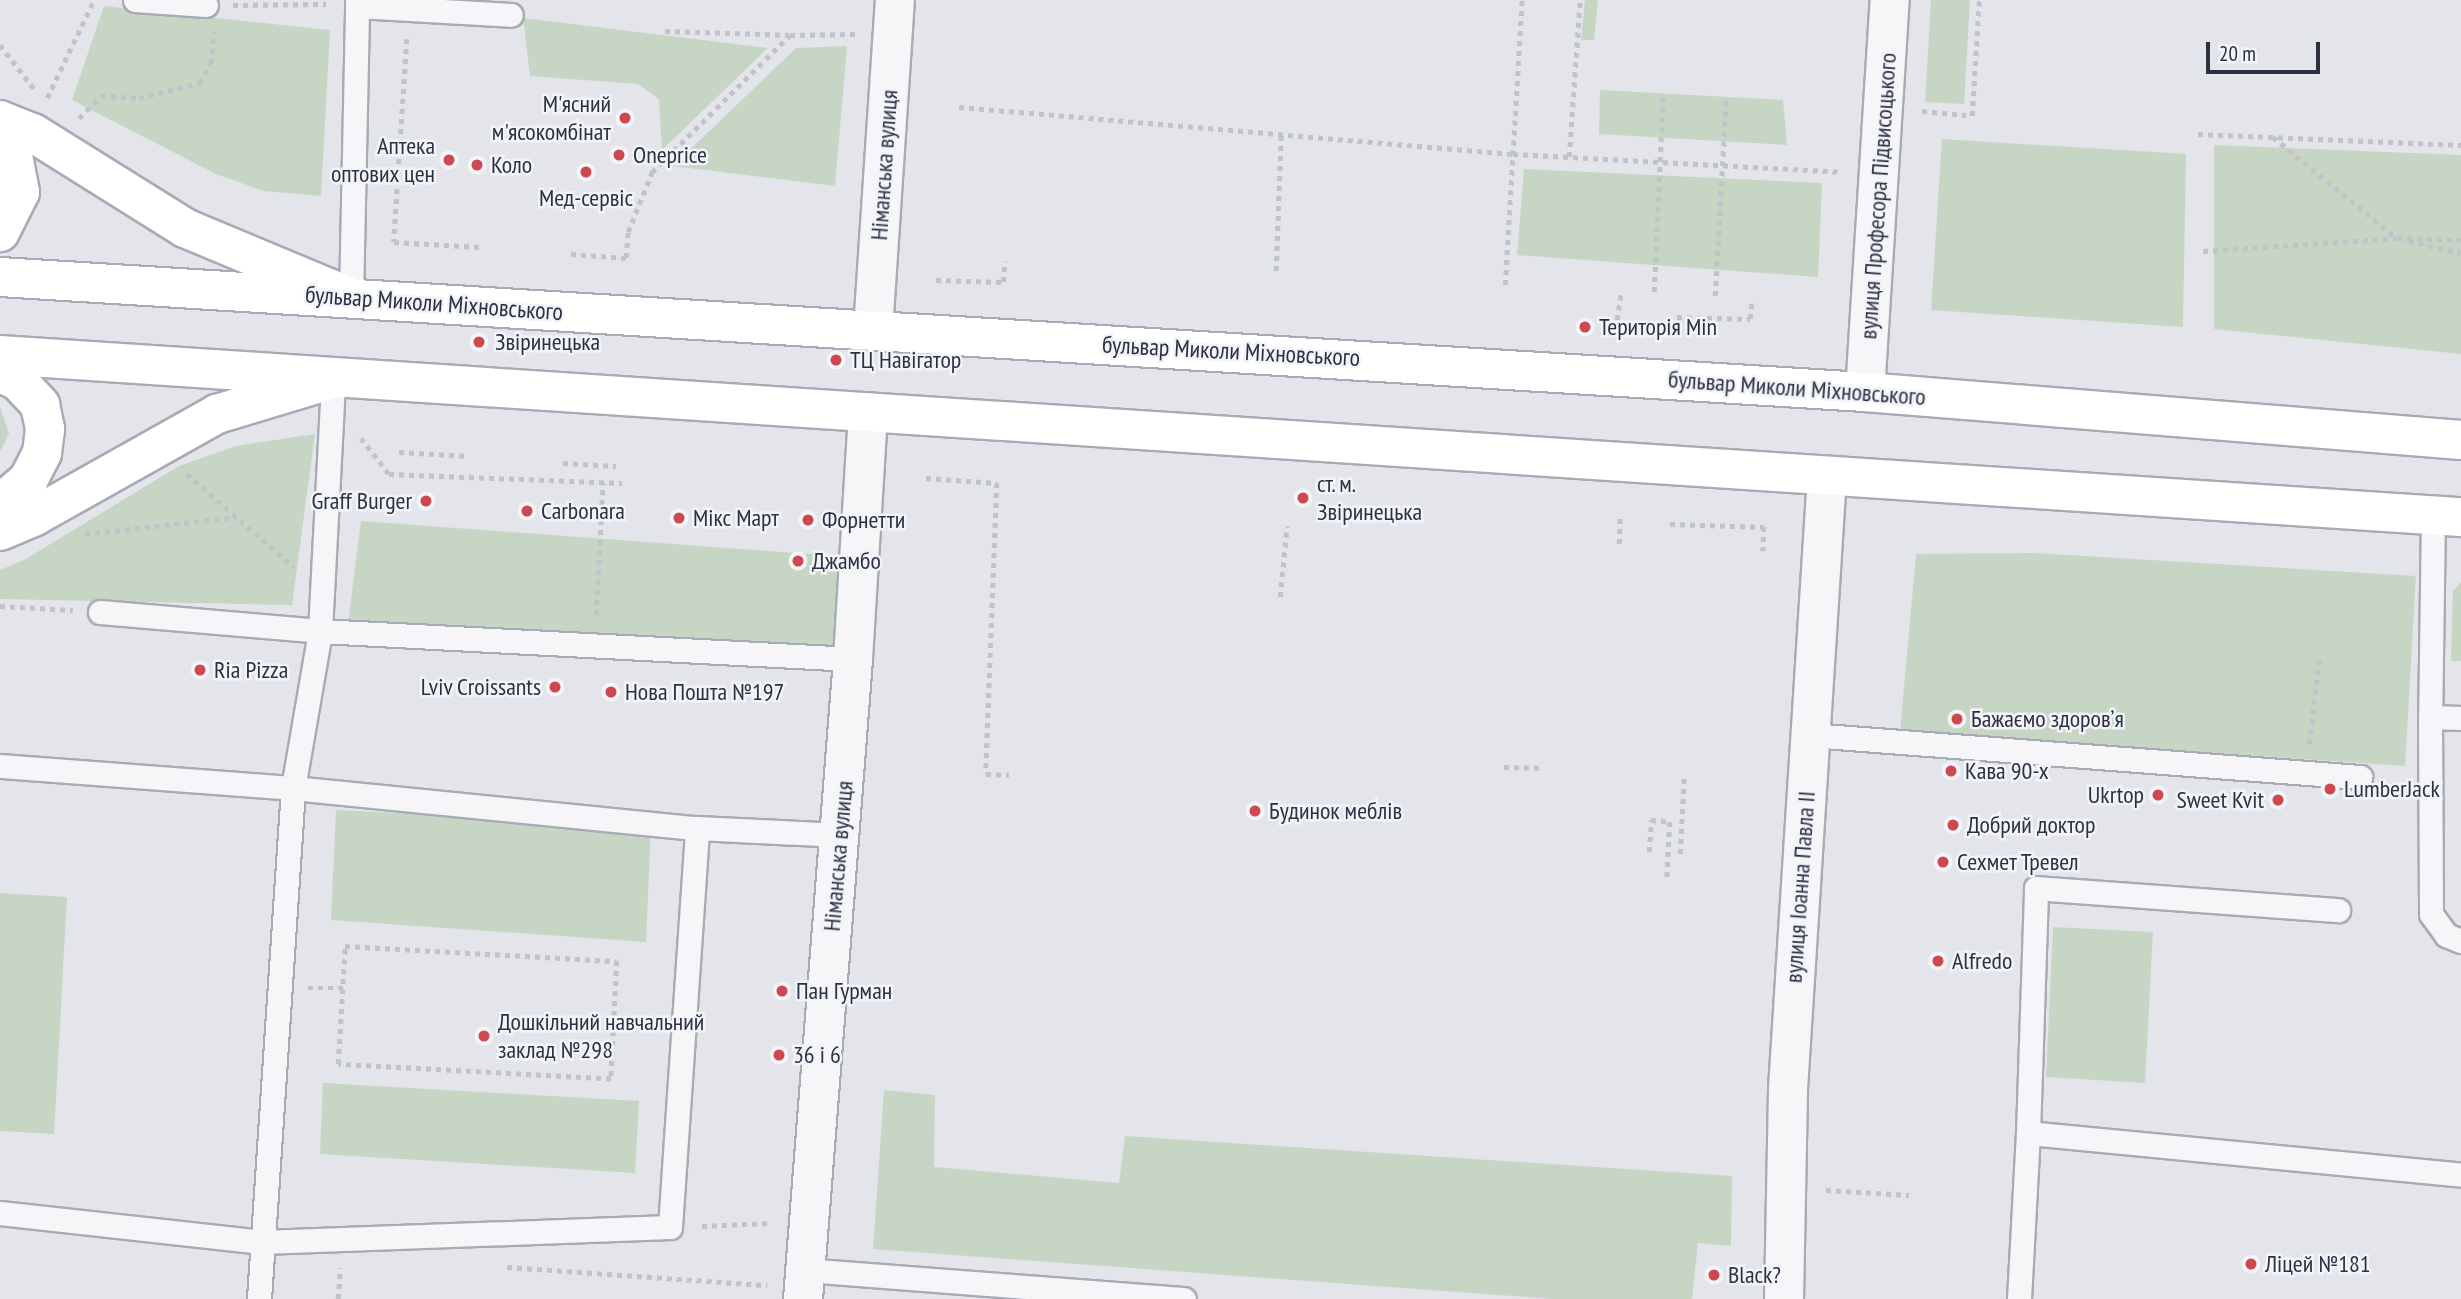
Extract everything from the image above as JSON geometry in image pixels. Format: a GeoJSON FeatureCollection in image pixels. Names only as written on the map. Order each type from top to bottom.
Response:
{"type":"FeatureCollection","features":[{"type":"Feature","properties":{"kind":"main road"},"geometry":{"type":"LineString","coordinates":[[0,120],[33,133],[186,228],[351,298]]}},
{"type":"Feature","properties":{"kind":"main road"},"geometry":{"type":"LineString","coordinates":[[0,134],[13,156],[20,192],[0,232]]}},
{"type":"Feature","properties":{"kind":"main road","name":"бульвар Миколи Міхновського"},"geometry":{"type":"LineString","coordinates":[[0,277],[1865,392],[2461,440]]}},
{"type":"Feature","properties":{"kind":"main road"},"geometry":{"type":"LineString","coordinates":[[0,355],[2447,516]]}},
{"type":"Feature","properties":{"kind":"main road"},"geometry":{"type":"LineString","coordinates":[[0,373],[18,380],[40,405],[45,429],[42,453],[29,479],[0,504]]}},
{"type":"Feature","properties":{"kind":"main road"},"geometry":{"type":"LineString","coordinates":[[0,531],[216,414],[333,379]]}},
{"type":"Feature","properties":{"kind":"street","name":"Німанська вулиця"},"geometry":{"type":"LineString","coordinates":[[873,330],[895,0]]}},
{"type":"Feature","properties":{"kind":"street","name":"вулиця Професора Підвисоцького"},"geometry":{"type":"LineString","coordinates":[[1865,392],[1890,0]]}},
{"type":"Feature","properties":{"kind":"street","name":"Німанська вулиця"},"geometry":{"type":"LineString","coordinates":[[804,1285],[853,659],[868,412]]}},
{"type":"Feature","properties":{"kind":"street","name":"вулиця Іоанна Павла II"},"geometry":{"type":"LineString","coordinates":[[1784,1299],[1788,1089],[1827,475]]}},
{"type":"Feature","properties":{"kind":"lane"},"geometry":{"type":"LineString","coordinates":[[135,0],[206,5]]}},
{"type":"Feature","properties":{"kind":"lane"},"geometry":{"type":"LineString","coordinates":[[351,298],[357,3],[511,15]]}},
{"type":"Feature","properties":{"kind":"lane"},"geometry":{"type":"LineString","coordinates":[[259,1299],[293,788],[320,631],[333,379]]}},
{"type":"Feature","properties":{"kind":"lane"},"geometry":{"type":"LineString","coordinates":[[2447,516],[2430,717],[2431,914],[2446,935],[2461,941]]}},
{"type":"Feature","properties":{"kind":"lane"},"geometry":{"type":"LineString","coordinates":[[100,611],[320,631],[853,659]]}},
{"type":"Feature","properties":{"kind":"lane"},"geometry":{"type":"LineString","coordinates":[[2430,717],[2461,718]]}},
{"type":"Feature","properties":{"kind":"lane"},"geometry":{"type":"LineString","coordinates":[[1810,736],[2360,777]]}},
{"type":"Feature","properties":{"kind":"lane"},"geometry":{"type":"LineString","coordinates":[[0,766],[293,788],[697,828],[839,835]]}},
{"type":"Feature","properties":{"kind":"lane"},"geometry":{"type":"LineString","coordinates":[[0,1213],[262,1242],[670,1227],[697,828]]}},
{"type":"Feature","properties":{"kind":"lane"},"geometry":{"type":"LineString","coordinates":[[2019,1299],[2028,1133],[2036,888],[2338,910]]}},
{"type":"Feature","properties":{"kind":"lane"},"geometry":{"type":"LineString","coordinates":[[2028,1133],[2461,1175]]}},
{"type":"Feature","properties":{"kind":"lane"},"geometry":{"type":"LineString","coordinates":[[804,1285],[1184,1299]]}},
{"type":"Feature","properties":{"kind":"path"},"geometry":{"type":"LineString","coordinates":[[0,46],[45,102],[94,0]]}},
{"type":"Feature","properties":{"kind":"path"},"geometry":{"type":"LineString","coordinates":[[1505,285],[1522,0]]}},
{"type":"Feature","properties":{"kind":"path"},"geometry":{"type":"LineString","coordinates":[[1570,157],[1580,0]]}},
{"type":"Feature","properties":{"kind":"path"},"geometry":{"type":"LineString","coordinates":[[1918,111],[1969,115],[1979,0]]}},
{"type":"Feature","properties":{"kind":"path"},"geometry":{"type":"LineString","coordinates":[[77,121],[90,103],[101,96],[139,97],[199,83],[211,64],[216,40],[206,5],[331,4]]}},
{"type":"Feature","properties":{"kind":"path"},"geometry":{"type":"LineString","coordinates":[[409,9],[394,242],[480,247]]}},
{"type":"Feature","properties":{"kind":"path"},"geometry":{"type":"LineString","coordinates":[[665,31],[858,34]]}},
{"type":"Feature","properties":{"kind":"path"},"geometry":{"type":"LineString","coordinates":[[571,254],[626,258],[628,232],[652,172],[790,35]]}},
{"type":"Feature","properties":{"kind":"path"},"geometry":{"type":"LineString","coordinates":[[1654,292],[1663,94]]}},
{"type":"Feature","properties":{"kind":"path"},"geometry":{"type":"LineString","coordinates":[[1715,296],[1727,97]]}},
{"type":"Feature","properties":{"kind":"path"},"geometry":{"type":"LineString","coordinates":[[959,107],[1513,154],[1842,172]]}},
{"type":"Feature","properties":{"kind":"path"},"geometry":{"type":"LineString","coordinates":[[2198,134],[2461,145]]}},
{"type":"Feature","properties":{"kind":"path"},"geometry":{"type":"LineString","coordinates":[[1276,271],[1281,135]]}},
{"type":"Feature","properties":{"kind":"path"},"geometry":{"type":"LineString","coordinates":[[2273,137],[2397,238],[2461,253]]}},
{"type":"Feature","properties":{"kind":"path"},"geometry":{"type":"LineString","coordinates":[[2203,251],[2397,238],[2461,240]]}},
{"type":"Feature","properties":{"kind":"path"},"geometry":{"type":"LineString","coordinates":[[936,280],[1003,282],[1005,261]]}},
{"type":"Feature","properties":{"kind":"path"},"geometry":{"type":"LineString","coordinates":[[1617,320],[1621,291]]}},
{"type":"Feature","properties":{"kind":"path"},"geometry":{"type":"LineString","coordinates":[[1677,317],[1750,319],[1752,299]]}},
{"type":"Feature","properties":{"kind":"path"},"geometry":{"type":"LineString","coordinates":[[358,434],[389,474],[622,483]]}},
{"type":"Feature","properties":{"kind":"path"},"geometry":{"type":"LineString","coordinates":[[399,452],[468,456]]}},
{"type":"Feature","properties":{"kind":"path"},"geometry":{"type":"LineString","coordinates":[[562,463],[616,466]]}},
{"type":"Feature","properties":{"kind":"path"},"geometry":{"type":"LineString","coordinates":[[179,466],[323,593]]}},
{"type":"Feature","properties":{"kind":"path"},"geometry":{"type":"LineString","coordinates":[[926,478],[997,482],[986,774],[1009,775]]}},
{"type":"Feature","properties":{"kind":"path"},"geometry":{"type":"LineString","coordinates":[[595,644],[603,483]]}},
{"type":"Feature","properties":{"kind":"path"},"geometry":{"type":"LineString","coordinates":[[1619,544],[1620,515]]}},
{"type":"Feature","properties":{"kind":"path"},"geometry":{"type":"LineString","coordinates":[[78,535],[237,517]]}},
{"type":"Feature","properties":{"kind":"path"},"geometry":{"type":"LineString","coordinates":[[1670,524],[1764,527],[1763,551]]}},
{"type":"Feature","properties":{"kind":"path"},"geometry":{"type":"LineString","coordinates":[[1280,597],[1287,526]]}},
{"type":"Feature","properties":{"kind":"path"},"geometry":{"type":"LineString","coordinates":[[0,606],[100,611]]}},
{"type":"Feature","properties":{"kind":"path"},"geometry":{"type":"LineString","coordinates":[[2305,773],[2319,661]]}},
{"type":"Feature","properties":{"kind":"path"},"geometry":{"type":"LineString","coordinates":[[1504,767],[1544,768]]}},
{"type":"Feature","properties":{"kind":"path"},"geometry":{"type":"LineString","coordinates":[[1679,854],[1684,778]]}},
{"type":"Feature","properties":{"kind":"path"},"geometry":{"type":"LineString","coordinates":[[1649,852],[1651,820],[1670,822],[1667,878]]}},
{"type":"Feature","properties":{"kind":"path"},"geometry":{"type":"LineString","coordinates":[[345,946],[617,961],[611,1079],[338,1064],[343,988],[345,946]]}},
{"type":"Feature","properties":{"kind":"path"},"geometry":{"type":"LineString","coordinates":[[328,988],[343,988]]}},
{"type":"Feature","properties":{"kind":"path"},"geometry":{"type":"LineString","coordinates":[[1826,1190],[1909,1195]]}},
{"type":"Feature","properties":{"kind":"path"},"geometry":{"type":"LineString","coordinates":[[670,1227],[809,1220]]}},
{"type":"Feature","properties":{"kind":"path"},"geometry":{"type":"LineString","coordinates":[[338,1299],[341,1255]]}},
{"type":"Feature","properties":{"kind":"path"},"geometry":{"type":"LineString","coordinates":[[503,1266],[804,1285]]}},
{"type":"Feature","properties":{"kind":"green space"},"geometry":{"type":"Polygon","coordinates":[[[1585,0],[1598,0],[1594,40],[1581,40],[1585,0]]]}},
{"type":"Feature","properties":{"kind":"green space"},"geometry":{"type":"Polygon","coordinates":[[[1931,0],[1970,0],[1964,104],[1925,102],[1931,0]]]}},
{"type":"Feature","properties":{"kind":"green space"},"geometry":{"type":"Polygon","coordinates":[[[104,6],[330,30],[321,196],[264,191],[216,174],[72,100],[104,6]]]}},
{"type":"Feature","properties":{"kind":"green space"},"geometry":{"type":"Polygon","coordinates":[[[523,18],[768,48],[662,150],[659,99],[638,84],[530,76],[523,18]]]}},
{"type":"Feature","properties":{"kind":"green space"},"geometry":{"type":"Polygon","coordinates":[[[847,46],[835,186],[673,166],[796,48],[847,46]]]}},
{"type":"Feature","properties":{"kind":"green space"},"geometry":{"type":"Polygon","coordinates":[[[1600,90],[1783,100],[1787,145],[1599,134],[1600,90]]]}},
{"type":"Feature","properties":{"kind":"green space"},"geometry":{"type":"Polygon","coordinates":[[[1942,139],[2186,154],[2183,327],[1931,310],[1942,139]]]}},
{"type":"Feature","properties":{"kind":"green space"},"geometry":{"type":"Polygon","coordinates":[[[2214,145],[2461,155],[2461,354],[2214,329],[2214,145]]]}},
{"type":"Feature","properties":{"kind":"green space"},"geometry":{"type":"Polygon","coordinates":[[[1524,169],[1822,183],[1818,277],[1517,255],[1524,169]]]}},
{"type":"Feature","properties":{"kind":"green space"},"geometry":{"type":"Polygon","coordinates":[[[0,407],[9,433],[0,452],[0,407]]]}},
{"type":"Feature","properties":{"kind":"green space"},"geometry":{"type":"Polygon","coordinates":[[[315,434],[292,605],[0,599],[0,570],[24,560],[179,466],[236,446],[315,434]]]}},
{"type":"Feature","properties":{"kind":"green space"},"geometry":{"type":"Polygon","coordinates":[[[361,521],[837,556],[836,651],[348,624],[361,521]]]}},
{"type":"Feature","properties":{"kind":"green space"},"geometry":{"type":"Polygon","coordinates":[[[2035,553],[2416,576],[2405,766],[1900,732],[1916,554],[2035,553]]]}},
{"type":"Feature","properties":{"kind":"green space"},"geometry":{"type":"Polygon","coordinates":[[[2461,582],[2461,661],[2451,661],[2453,591],[2461,582]]]}},
{"type":"Feature","properties":{"kind":"green space"},"geometry":{"type":"Polygon","coordinates":[[[336,810],[651,825],[646,942],[331,920],[336,810]]]}},
{"type":"Feature","properties":{"kind":"green space"},"geometry":{"type":"Polygon","coordinates":[[[0,893],[67,897],[54,1134],[0,1131],[0,893]]]}},
{"type":"Feature","properties":{"kind":"green space"},"geometry":{"type":"Polygon","coordinates":[[[2053,927],[2153,932],[2145,1083],[2046,1077],[2053,927]]]}},
{"type":"Feature","properties":{"kind":"green space"},"geometry":{"type":"Polygon","coordinates":[[[323,1083],[639,1101],[635,1173],[320,1154],[323,1083]]]}},
{"type":"Feature","properties":{"kind":"green space"},"geometry":{"type":"Polygon","coordinates":[[[884,1090],[935,1095],[934,1167],[1119,1183],[1125,1136],[1732,1176],[1731,1246],[1698,1243],[1692,1299],[1552,1299],[873,1249],[884,1090]]]}},
{"type":"Feature","properties":{"kind":"place","name":"М'ясний м'ясокомбінат"},"geometry":{"type":"Point","coordinates":[625,118]}},
{"type":"Feature","properties":{"kind":"place","name":"Oneprice"},"geometry":{"type":"Point","coordinates":[619,155]}},
{"type":"Feature","properties":{"kind":"place","name":"Аптека оптових цен"},"geometry":{"type":"Point","coordinates":[449,160]}},
{"type":"Feature","properties":{"kind":"place","name":"Коло"},"geometry":{"type":"Point","coordinates":[477,165]}},
{"type":"Feature","properties":{"kind":"place","name":"Мед-сервіс"},"geometry":{"type":"Point","coordinates":[586,172]}},
{"type":"Feature","properties":{"kind":"place","name":"Територія Min"},"geometry":{"type":"Point","coordinates":[1585,327]}},
{"type":"Feature","properties":{"kind":"place","name":"Звіринецька"},"geometry":{"type":"Point","coordinates":[479,342]}},
{"type":"Feature","properties":{"kind":"place","name":"ТЦ Навігатор"},"geometry":{"type":"Point","coordinates":[836,360]}},
{"type":"Feature","properties":{"kind":"place","name":"ст. м. Звіринецька"},"geometry":{"type":"Point","coordinates":[1303,498]}},
{"type":"Feature","properties":{"kind":"place","name":"Graff Burger"},"geometry":{"type":"Point","coordinates":[426,501]}},
{"type":"Feature","properties":{"kind":"place","name":"Carbonara"},"geometry":{"type":"Point","coordinates":[527,511]}},
{"type":"Feature","properties":{"kind":"place","name":"Мікс Март"},"geometry":{"type":"Point","coordinates":[679,518]}},
{"type":"Feature","properties":{"kind":"place","name":"Форнетти"},"geometry":{"type":"Point","coordinates":[808,520]}},
{"type":"Feature","properties":{"kind":"place","name":"Джамбо"},"geometry":{"type":"Point","coordinates":[798,561]}},
{"type":"Feature","properties":{"kind":"place","name":"Ria Pizza"},"geometry":{"type":"Point","coordinates":[200,670]}},
{"type":"Feature","properties":{"kind":"place","name":"Lviv Croissants"},"geometry":{"type":"Point","coordinates":[555,687]}},
{"type":"Feature","properties":{"kind":"place","name":"Нова Пошта №197"},"geometry":{"type":"Point","coordinates":[611,692]}},
{"type":"Feature","properties":{"kind":"place","name":"Бажаємо здоровʼя"},"geometry":{"type":"Point","coordinates":[1957,719]}},
{"type":"Feature","properties":{"kind":"place","name":"Кава 90-х"},"geometry":{"type":"Point","coordinates":[1951,771]}},
{"type":"Feature","properties":{"kind":"place","name":"LumberJack"},"geometry":{"type":"Point","coordinates":[2330,789]}},
{"type":"Feature","properties":{"kind":"place","name":"Ukrtop"},"geometry":{"type":"Point","coordinates":[2158,795]}},
{"type":"Feature","properties":{"kind":"place","name":"Sweet Kvit"},"geometry":{"type":"Point","coordinates":[2278,800]}},
{"type":"Feature","properties":{"kind":"place","name":"Будинок меблів"},"geometry":{"type":"Point","coordinates":[1255,811]}},
{"type":"Feature","properties":{"kind":"place","name":"Добрий доктор"},"geometry":{"type":"Point","coordinates":[1953,825]}},
{"type":"Feature","properties":{"kind":"place","name":"Сехмет Тревел"},"geometry":{"type":"Point","coordinates":[1943,862]}},
{"type":"Feature","properties":{"kind":"place","name":"Alfredo"},"geometry":{"type":"Point","coordinates":[1938,961]}},
{"type":"Feature","properties":{"kind":"place","name":"Пан Гурман"},"geometry":{"type":"Point","coordinates":[782,991]}},
{"type":"Feature","properties":{"kind":"place","name":"Дошкільний навчальний заклад №298"},"geometry":{"type":"Point","coordinates":[484,1036]}},
{"type":"Feature","properties":{"kind":"place","name":"36 і 6"},"geometry":{"type":"Point","coordinates":[779,1055]}},
{"type":"Feature","properties":{"kind":"place","name":"Ліцей №181"},"geometry":{"type":"Point","coordinates":[2251,1264]}},
{"type":"Feature","properties":{"kind":"place","name":"Black?"},"geometry":{"type":"Point","coordinates":[1714,1275]}}]}
